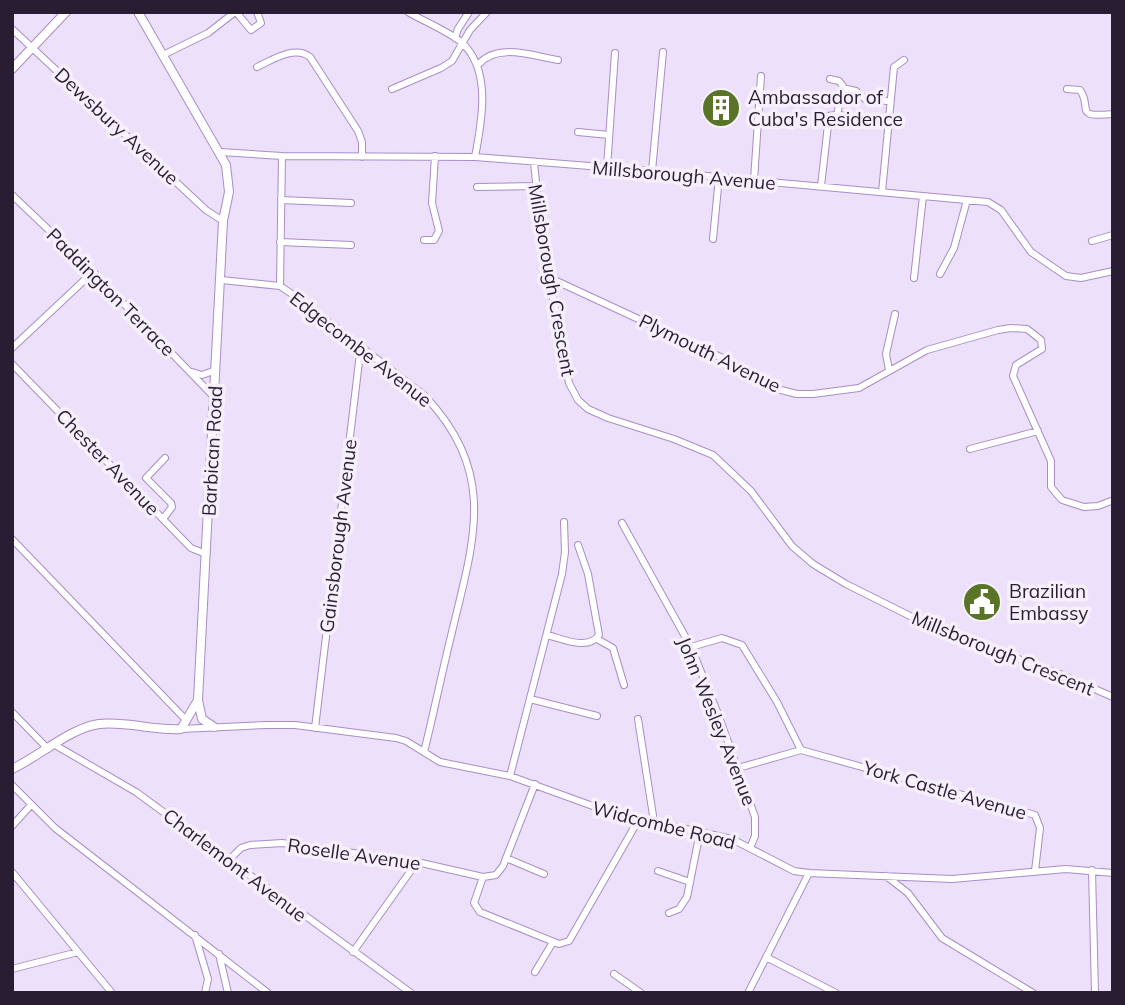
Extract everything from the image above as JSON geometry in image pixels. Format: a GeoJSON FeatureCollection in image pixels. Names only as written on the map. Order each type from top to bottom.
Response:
{"type":"FeatureCollection","features":[{"type":"Feature","properties":{"kind":"main road"},"geometry":{"type":"LineString","coordinates":[[12,69],[66,12]]}},
{"type":"Feature","properties":{"kind":"main road","name":"Barbican Road"},"geometry":{"type":"LineString","coordinates":[[142,14],[220,152],[229,180],[223,221],[198,700],[181,729]]}},
{"type":"Feature","properties":{"kind":"main road"},"geometry":{"type":"LineString","coordinates":[[198,700],[202,719],[214,727]]}},
{"type":"Feature","properties":{"kind":"main road"},"geometry":{"type":"LineString","coordinates":[[12,769],[70,735],[97,724],[119,723],[181,729]]}},
{"type":"Feature","properties":{"kind":"street"},"geometry":{"type":"LineString","coordinates":[[163,55],[208,33],[236,12],[251,30],[261,23],[257,12]]}},
{"type":"Feature","properties":{"kind":"street"},"geometry":{"type":"LineString","coordinates":[[408,12],[456,38],[478,65],[481,75],[481,111],[475,157]]}},
{"type":"Feature","properties":{"kind":"street"},"geometry":{"type":"LineString","coordinates":[[456,38],[458,29],[469,12]]}},
{"type":"Feature","properties":{"kind":"street"},"geometry":{"type":"LineString","coordinates":[[392,89],[441,68],[456,56],[473,25],[487,12]]}},
{"type":"Feature","properties":{"kind":"street","name":"Dewsbury Avenue"},"geometry":{"type":"LineString","coordinates":[[12,29],[206,210],[223,221]]}},
{"type":"Feature","properties":{"kind":"street"},"geometry":{"type":"LineString","coordinates":[[478,65],[484,57],[500,51],[558,60]]}},
{"type":"Feature","properties":{"kind":"street"},"geometry":{"type":"LineString","coordinates":[[257,66],[293,52],[305,52],[338,97],[349,120],[358,131],[362,142],[362,157]]}},
{"type":"Feature","properties":{"kind":"street"},"geometry":{"type":"LineString","coordinates":[[652,171],[663,52]]}},
{"type":"Feature","properties":{"kind":"street"},"geometry":{"type":"LineString","coordinates":[[607,168],[615,53]]}},
{"type":"Feature","properties":{"kind":"street"},"geometry":{"type":"LineString","coordinates":[[882,192],[894,67],[904,60]]}},
{"type":"Feature","properties":{"kind":"street"},"geometry":{"type":"LineString","coordinates":[[754,178],[761,75]]}},
{"type":"Feature","properties":{"kind":"street"},"geometry":{"type":"LineString","coordinates":[[830,79],[839,81],[842,88],[837,115]]}},
{"type":"Feature","properties":{"kind":"street"},"geometry":{"type":"LineString","coordinates":[[842,88],[856,91],[865,99],[887,101]]}},
{"type":"Feature","properties":{"kind":"street"},"geometry":{"type":"LineString","coordinates":[[1068,89],[1080,90],[1084,95],[1084,107],[1088,113],[1095,116],[1113,114]]}},
{"type":"Feature","properties":{"kind":"street"},"geometry":{"type":"LineString","coordinates":[[821,183],[828,119],[831,115],[856,117],[862,122],[883,125]]}},
{"type":"Feature","properties":{"kind":"street"},"geometry":{"type":"LineString","coordinates":[[578,132],[609,135]]}},
{"type":"Feature","properties":{"kind":"street","name":"Millsborough Avenue"},"geometry":{"type":"LineString","coordinates":[[220,152],[282,156],[475,157],[821,183],[967,200],[995,204],[1031,252],[1066,276],[1080,278],[1113,271]]}},
{"type":"Feature","properties":{"kind":"street"},"geometry":{"type":"LineString","coordinates":[[280,286],[282,156]]}},
{"type":"Feature","properties":{"kind":"street"},"geometry":{"type":"LineString","coordinates":[[424,240],[434,240],[439,231],[432,202],[435,156]]}},
{"type":"Feature","properties":{"kind":"street","name":"Millsborough Crescent"},"geometry":{"type":"LineString","coordinates":[[534,163],[550,278],[569,383],[578,400],[588,410],[713,455],[751,491],[792,546],[813,564],[846,584],[940,631],[1060,674],[1113,697]]}},
{"type":"Feature","properties":{"kind":"street"},"geometry":{"type":"LineString","coordinates":[[713,239],[718,229],[715,220],[719,177]]}},
{"type":"Feature","properties":{"kind":"street"},"geometry":{"type":"LineString","coordinates":[[477,187],[536,186]]}},
{"type":"Feature","properties":{"kind":"street","name":"Paddington Terrace"},"geometry":{"type":"LineString","coordinates":[[12,195],[93,272],[190,372],[202,375],[216,370]]}},
{"type":"Feature","properties":{"kind":"street"},"geometry":{"type":"LineString","coordinates":[[914,278],[923,196]]}},
{"type":"Feature","properties":{"kind":"street"},"geometry":{"type":"LineString","coordinates":[[281,200],[351,203]]}},
{"type":"Feature","properties":{"kind":"street"},"geometry":{"type":"LineString","coordinates":[[940,274],[954,248],[967,200]]}},
{"type":"Feature","properties":{"kind":"street"},"geometry":{"type":"LineString","coordinates":[[715,220],[724,221]]}},
{"type":"Feature","properties":{"kind":"street"},"geometry":{"type":"LineString","coordinates":[[1092,241],[1113,235]]}},
{"type":"Feature","properties":{"kind":"street"},"geometry":{"type":"LineString","coordinates":[[280,242],[351,245]]}},
{"type":"Feature","properties":{"kind":"street"},"geometry":{"type":"LineString","coordinates":[[12,348],[93,272]]}},
{"type":"Feature","properties":{"kind":"street","name":"Plymouth Avenue"},"geometry":{"type":"LineString","coordinates":[[550,278],[700,347],[786,392],[813,394],[859,388],[927,350],[998,330],[1027,330],[1041,340],[1042,349],[1016,365],[1013,376],[1051,461],[1052,486],[1062,500],[1084,507],[1098,506],[1111,500]]}},
{"type":"Feature","properties":{"kind":"street","name":"Edgecombe Avenue"},"geometry":{"type":"LineString","coordinates":[[221,280],[280,286],[425,396],[438,410],[458,442],[470,472],[474,493],[474,525],[467,569],[425,752]]}},
{"type":"Feature","properties":{"kind":"street"},"geometry":{"type":"LineString","coordinates":[[889,370],[886,354],[895,314]]}},
{"type":"Feature","properties":{"kind":"street","name":"Gainsborough Avenue"},"geometry":{"type":"LineString","coordinates":[[315,728],[361,345]]}},
{"type":"Feature","properties":{"kind":"street","name":"Chester Avenue"},"geometry":{"type":"LineString","coordinates":[[12,364],[191,548],[206,554]]}},
{"type":"Feature","properties":{"kind":"street"},"geometry":{"type":"LineString","coordinates":[[190,372],[215,398]]}},
{"type":"Feature","properties":{"kind":"street"},"geometry":{"type":"LineString","coordinates":[[970,449],[1038,431]]}},
{"type":"Feature","properties":{"kind":"street"},"geometry":{"type":"LineString","coordinates":[[163,519],[172,503],[146,478],[165,458]]}},
{"type":"Feature","properties":{"kind":"street"},"geometry":{"type":"LineString","coordinates":[[510,776],[564,562],[564,522]]}},
{"type":"Feature","properties":{"kind":"street","name":"John Wesley Avenue"},"geometry":{"type":"LineString","coordinates":[[622,523],[691,647],[755,817],[755,836],[750,848]]}},
{"type":"Feature","properties":{"kind":"street"},"geometry":{"type":"LineString","coordinates":[[12,538],[186,720]]}},
{"type":"Feature","properties":{"kind":"street"},"geometry":{"type":"LineString","coordinates":[[547,635],[579,643],[591,643],[597,639],[599,629],[595,608],[578,545]]}},
{"type":"Feature","properties":{"kind":"street"},"geometry":{"type":"LineString","coordinates":[[691,647],[722,638],[742,645],[777,702],[801,750],[738,768]]}},
{"type":"Feature","properties":{"kind":"street"},"geometry":{"type":"LineString","coordinates":[[597,639],[613,648],[624,685]]}},
{"type":"Feature","properties":{"kind":"street"},"geometry":{"type":"LineString","coordinates":[[530,699],[597,716]]}},
{"type":"Feature","properties":{"kind":"street","name":"Charlemont Avenue"},"geometry":{"type":"LineString","coordinates":[[12,712],[51,747],[136,792],[411,993]]}},
{"type":"Feature","properties":{"kind":"street"},"geometry":{"type":"LineString","coordinates":[[638,719],[654,822]]}},
{"type":"Feature","properties":{"kind":"street","name":"Widcombe Road"},"geometry":{"type":"LineString","coordinates":[[181,729],[265,724],[396,738],[440,762],[510,776],[590,807],[732,839],[794,871],[952,878],[1035,871],[1092,870],[1113,873]]}},
{"type":"Feature","properties":{"kind":"street","name":"York Castle Avenue"},"geometry":{"type":"LineString","coordinates":[[801,750],[1031,813],[1040,823],[1035,871]]}},
{"type":"Feature","properties":{"kind":"street"},"geometry":{"type":"LineString","coordinates":[[535,784],[506,858],[496,875],[483,877],[474,900],[477,910],[553,942],[559,944],[569,941],[639,819]]}},
{"type":"Feature","properties":{"kind":"street"},"geometry":{"type":"LineString","coordinates":[[12,785],[55,828],[268,993]]}},
{"type":"Feature","properties":{"kind":"street"},"geometry":{"type":"LineString","coordinates":[[12,826],[31,805]]}},
{"type":"Feature","properties":{"kind":"street"},"geometry":{"type":"LineString","coordinates":[[669,913],[676,912],[683,906],[700,832]]}},
{"type":"Feature","properties":{"kind":"street","name":"Roselle Avenue"},"geometry":{"type":"LineString","coordinates":[[229,860],[241,848],[272,843],[417,862],[483,877]]}},
{"type":"Feature","properties":{"kind":"street"},"geometry":{"type":"LineString","coordinates":[[506,858],[544,874]]}},
{"type":"Feature","properties":{"kind":"street"},"geometry":{"type":"LineString","coordinates":[[353,952],[417,862]]}},
{"type":"Feature","properties":{"kind":"street"},"geometry":{"type":"LineString","coordinates":[[1092,870],[1095,993]]}},
{"type":"Feature","properties":{"kind":"street"},"geometry":{"type":"LineString","coordinates":[[658,871],[690,883]]}},
{"type":"Feature","properties":{"kind":"street"},"geometry":{"type":"LineString","coordinates":[[12,872],[112,993]]}},
{"type":"Feature","properties":{"kind":"street"},"geometry":{"type":"LineString","coordinates":[[748,993],[809,873]]}},
{"type":"Feature","properties":{"kind":"street"},"geometry":{"type":"LineString","coordinates":[[885,875],[908,893],[942,938],[1033,993]]}},
{"type":"Feature","properties":{"kind":"street"},"geometry":{"type":"LineString","coordinates":[[195,935],[208,979],[205,993]]}},
{"type":"Feature","properties":{"kind":"street"},"geometry":{"type":"LineString","coordinates":[[535,972],[553,942]]}},
{"type":"Feature","properties":{"kind":"street"},"geometry":{"type":"LineString","coordinates":[[12,969],[78,952]]}},
{"type":"Feature","properties":{"kind":"street"},"geometry":{"type":"LineString","coordinates":[[219,954],[228,993]]}},
{"type":"Feature","properties":{"kind":"street"},"geometry":{"type":"LineString","coordinates":[[766,957],[836,993]]}},
{"type":"Feature","properties":{"kind":"street"},"geometry":{"type":"LineString","coordinates":[[614,974],[641,993]]}},
{"type":"Feature","properties":{"kind":"place","name":"Ambassador of Cuba's Residence"},"geometry":{"type":"Point","coordinates":[721,108]}},
{"type":"Feature","properties":{"kind":"place","name":"Brazilian Embassy"},"geometry":{"type":"Point","coordinates":[982,602]}}]}
